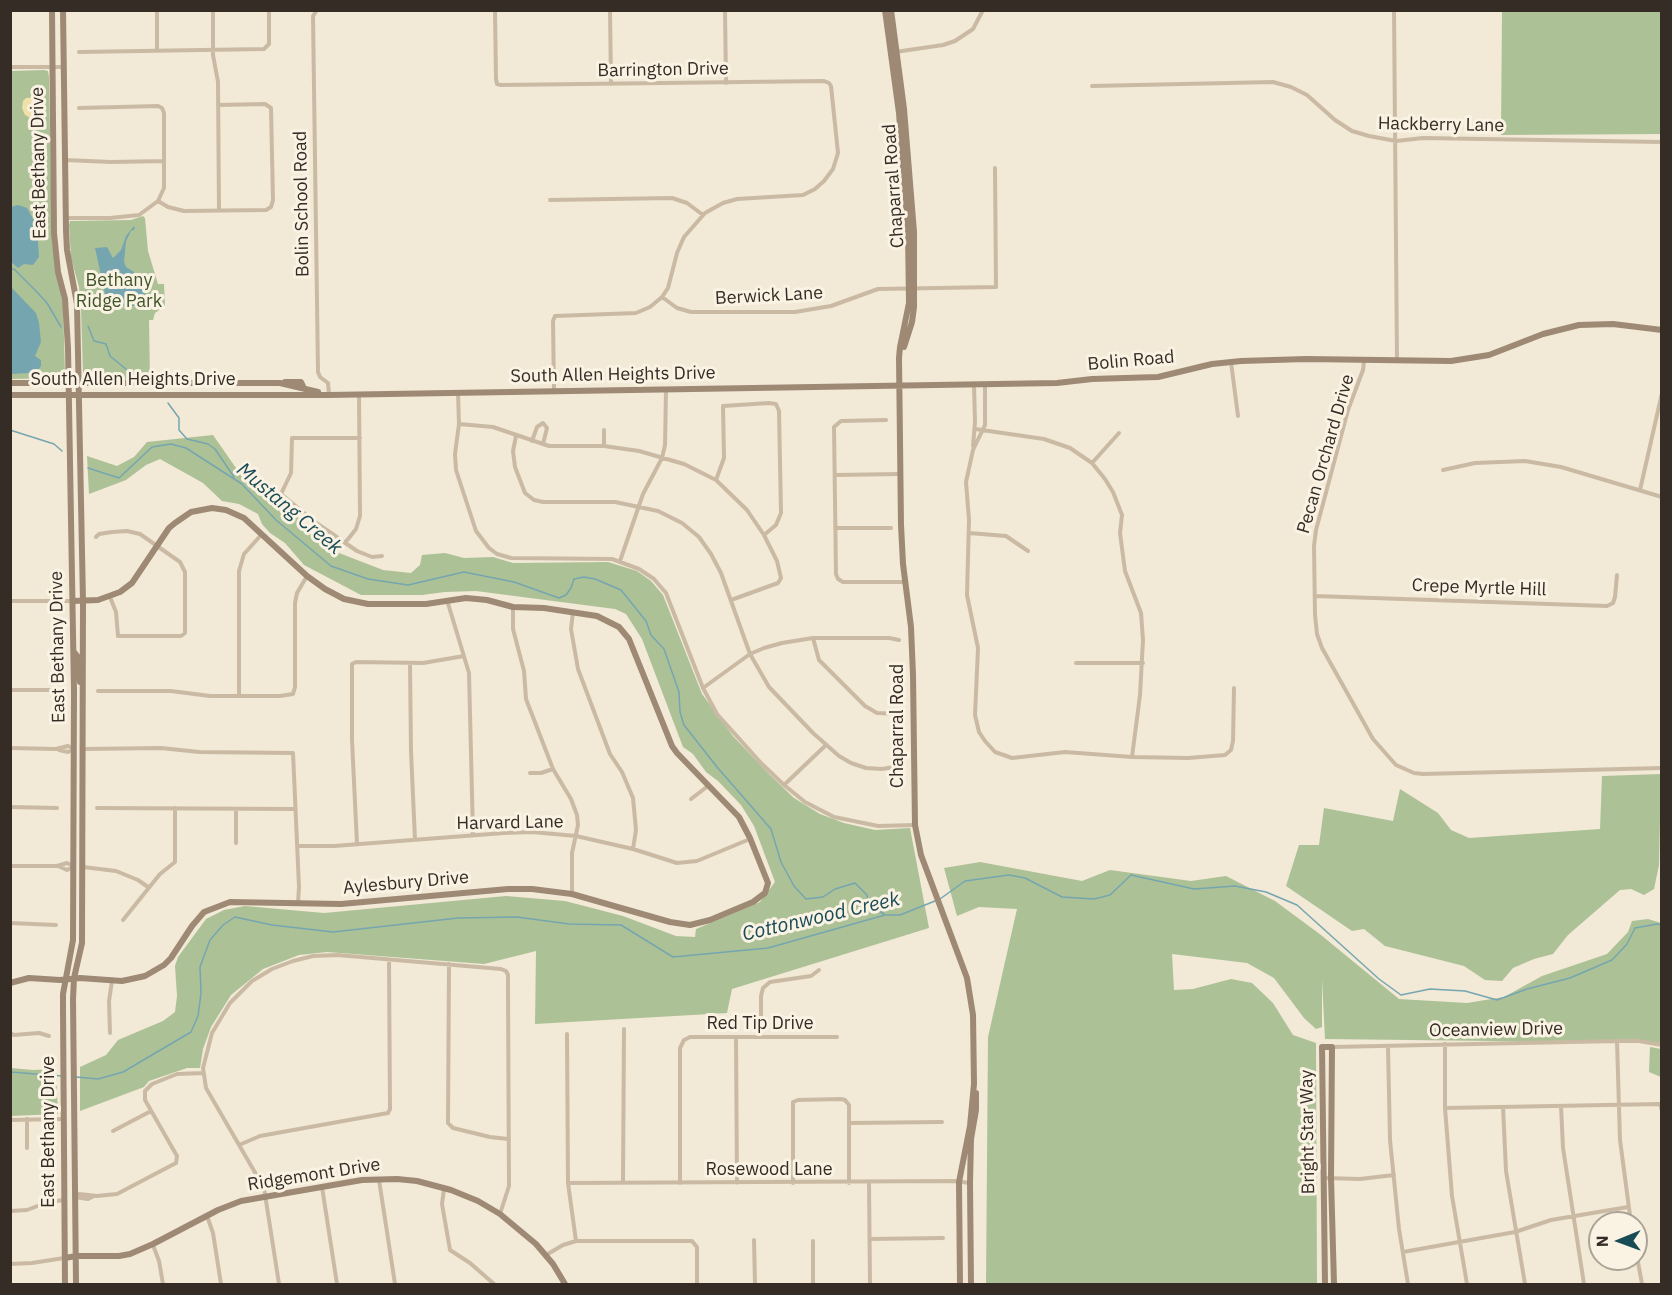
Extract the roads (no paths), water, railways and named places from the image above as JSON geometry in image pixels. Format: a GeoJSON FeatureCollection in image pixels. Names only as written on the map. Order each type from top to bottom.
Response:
{"type":"FeatureCollection","features":[{"type":"Feature","properties":{"kind":"main road","name":"East Bethany Drive"},"geometry":{"type":"LineString","coordinates":[[52,10],[54,233],[58,272],[65,298],[74,652],[73,940],[63,1010],[65,1284]]}},
{"type":"Feature","properties":{"kind":"main road","name":"East Bethany Drive"},"geometry":{"type":"LineString","coordinates":[[63,10],[67,250],[76,304],[80,395],[84,694],[82,943],[74,978],[73,999],[76,1284]]}},
{"type":"Feature","properties":{"kind":"main road","name":"Chaparral Road"},"geometry":{"type":"LineString","coordinates":[[885,10],[894,52]]}},
{"type":"Feature","properties":{"kind":"main road","name":"Chaparral Road"},"geometry":{"type":"LineString","coordinates":[[891,10],[912,287],[899,358],[905,582],[913,656],[915,825],[919,850],[967,978],[971,999],[976,1105],[971,1139],[971,1284]]}},
{"type":"Feature","properties":{"kind":"main road"},"geometry":{"type":"LineString","coordinates":[[53,159],[65,160]]}},
{"type":"Feature","properties":{"kind":"main road","name":"Bolin Road"},"geometry":{"type":"LineString","coordinates":[[900,385],[985,385],[1150,378],[1231,361],[1290,359],[1444,362],[1480,357],[1543,334],[1579,325],[1613,324],[1662,330]]}},
{"type":"Feature","properties":{"kind":"main road","name":"South Allen Heights Drive"},"geometry":{"type":"LineString","coordinates":[[10,383],[280,383],[329,395]]}},
{"type":"Feature","properties":{"kind":"main road"},"geometry":{"type":"LineString","coordinates":[[187,384],[187,395]]}},
{"type":"Feature","properties":{"kind":"main road","name":"South Allen Heights Drive"},"geometry":{"type":"LineString","coordinates":[[10,396],[329,395],[900,385]]}},
{"type":"Feature","properties":{"kind":"main road"},"geometry":{"type":"LineString","coordinates":[[266,395],[296,392],[302,388]]}},
{"type":"Feature","properties":{"kind":"main road"},"geometry":{"type":"LineString","coordinates":[[73,601],[110,597],[132,583],[175,523],[191,512],[205,508],[232,512],[244,518],[307,576],[337,596],[358,603],[426,604],[466,598],[487,600],[513,607],[597,616],[611,622],[623,632],[638,657],[672,746],[739,817],[750,838]]}},
{"type":"Feature","properties":{"kind":"main road"},"geometry":{"type":"LineString","coordinates":[[74,652],[78,657],[80,681],[84,694]]}},
{"type":"Feature","properties":{"kind":"main road"},"geometry":{"type":"LineString","coordinates":[[74,749],[84,749]]}},
{"type":"Feature","properties":{"kind":"main road","name":"Aylesbury Drive"},"geometry":{"type":"LineString","coordinates":[[10,983],[29,978],[136,980],[164,965],[178,950],[192,926],[204,912],[218,905],[245,901],[341,904],[508,889],[532,889],[572,894],[670,922],[690,925],[710,920],[762,896],[767,888],[767,879],[750,838]]}},
{"type":"Feature","properties":{"kind":"main road"},"geometry":{"type":"LineString","coordinates":[[73,867],[83,867]]}},
{"type":"Feature","properties":{"kind":"main road","name":"Bright Star Way"},"geometry":{"type":"LineString","coordinates":[[1325,1284],[1322,1047],[1332,1047],[1331,1178],[1334,1284]]}},
{"type":"Feature","properties":{"kind":"main road","name":"Chaparral Road"},"geometry":{"type":"LineString","coordinates":[[960,1284],[959,1182],[974,1084]]}},
{"type":"Feature","properties":{"kind":"main road","name":"Ridgemont Drive"},"geometry":{"type":"LineString","coordinates":[[65,1258],[130,1254],[229,1205],[322,1186],[379,1179],[417,1181],[445,1188],[478,1201],[527,1234],[546,1255],[566,1284]]}},
{"type":"Feature","properties":{"kind":"main road"},"geometry":{"type":"LineString","coordinates":[[64,1200],[75,1197]]}},
{"type":"Feature","properties":{"kind":"street"},"geometry":{"type":"LineString","coordinates":[[157,10],[157,51]]}},
{"type":"Feature","properties":{"kind":"street"},"geometry":{"type":"LineString","coordinates":[[213,10],[213,51],[218,82],[219,210]]}},
{"type":"Feature","properties":{"kind":"street"},"geometry":{"type":"LineString","coordinates":[[79,52],[264,50],[268,46],[269,10]]}},
{"type":"Feature","properties":{"kind":"street","name":"Bolin School Road"},"geometry":{"type":"LineString","coordinates":[[317,10],[313,16],[318,369],[319,375],[328,383],[329,395]]}},
{"type":"Feature","properties":{"kind":"street","name":"Barrington Drive"},"geometry":{"type":"LineString","coordinates":[[495,10],[497,84],[501,85],[829,82],[838,153],[833,169],[824,182],[803,195],[737,199],[720,205],[703,215]]}},
{"type":"Feature","properties":{"kind":"street"},"geometry":{"type":"LineString","coordinates":[[610,10],[611,84]]}},
{"type":"Feature","properties":{"kind":"street"},"geometry":{"type":"LineString","coordinates":[[725,10],[726,83]]}},
{"type":"Feature","properties":{"kind":"street"},"geometry":{"type":"LineString","coordinates":[[894,52],[943,45],[955,41],[973,29],[983,10]]}},
{"type":"Feature","properties":{"kind":"street"},"geometry":{"type":"LineString","coordinates":[[1394,10],[1398,362]]}},
{"type":"Feature","properties":{"kind":"street"},"geometry":{"type":"LineString","coordinates":[[10,67],[63,67]]}},
{"type":"Feature","properties":{"kind":"street","name":"Hackberry Lane"},"geometry":{"type":"LineString","coordinates":[[1092,86],[1273,82],[1303,93],[1340,124],[1358,133],[1396,141],[1422,138],[1662,142]]}},
{"type":"Feature","properties":{"kind":"street"},"geometry":{"type":"LineString","coordinates":[[158,201],[180,211],[266,210],[271,207],[273,200],[270,106],[218,105]]}},
{"type":"Feature","properties":{"kind":"street"},"geometry":{"type":"LineString","coordinates":[[66,218],[110,218],[139,215],[158,201],[164,188],[164,111],[160,106],[79,108]]}},
{"type":"Feature","properties":{"kind":"street"},"geometry":{"type":"LineString","coordinates":[[65,160],[164,161]]}},
{"type":"Feature","properties":{"kind":"street","name":"Berwick Lane"},"geometry":{"type":"LineString","coordinates":[[662,297],[677,308],[691,312],[795,312],[831,306],[878,289],[996,287],[995,168]]}},
{"type":"Feature","properties":{"kind":"street"},"geometry":{"type":"LineString","coordinates":[[550,200],[672,198],[687,203],[703,215],[682,240],[675,257],[670,283],[662,297],[650,307],[636,313],[555,316],[552,321],[554,391]]}},
{"type":"Feature","properties":{"kind":"street"},"geometry":{"type":"LineString","coordinates":[[1231,361],[1238,416]]}},
{"type":"Feature","properties":{"kind":"street","name":"Pecan Orchard Drive"},"geometry":{"type":"LineString","coordinates":[[1364,361],[1363,370],[1348,410],[1316,530],[1315,596],[1316,628],[1320,643],[1373,739],[1389,759],[1414,773],[1442,775],[1662,768]]}},
{"type":"Feature","properties":{"kind":"street"},"geometry":{"type":"LineString","coordinates":[[974,385],[975,429],[966,482],[969,533],[967,595],[976,632],[979,659],[974,703],[976,723],[979,732],[990,747],[1010,758],[1065,753],[1132,758],[1188,758],[1228,753],[1233,741],[1234,688]]}},
{"type":"Feature","properties":{"kind":"street"},"geometry":{"type":"LineString","coordinates":[[973,450],[985,425],[985,385]]}},
{"type":"Feature","properties":{"kind":"street"},"geometry":{"type":"LineString","coordinates":[[620,561],[643,494],[662,458],[665,445],[666,390]]}},
{"type":"Feature","properties":{"kind":"street"},"geometry":{"type":"LineString","coordinates":[[458,393],[459,424],[454,454],[456,470],[476,531],[489,548],[496,554],[511,558],[612,559],[639,569],[654,579],[666,593],[703,688],[717,714],[784,785],[805,802],[834,817],[878,826],[915,825]]}},
{"type":"Feature","properties":{"kind":"street"},"geometry":{"type":"LineString","coordinates":[[1640,490],[1662,393]]}},
{"type":"Feature","properties":{"kind":"street"},"geometry":{"type":"LineString","coordinates":[[345,543],[356,529],[360,516],[359,394]]}},
{"type":"Feature","properties":{"kind":"street"},"geometry":{"type":"LineString","coordinates":[[974,399],[985,399]]}},
{"type":"Feature","properties":{"kind":"street"},"geometry":{"type":"LineString","coordinates":[[716,480],[724,458],[724,404],[776,404],[779,411],[781,513],[776,525],[765,535]]}},
{"type":"Feature","properties":{"kind":"street"},"geometry":{"type":"LineString","coordinates":[[886,420],[841,421],[834,429],[838,579],[843,582],[905,582]]}},
{"type":"Feature","properties":{"kind":"street"},"geometry":{"type":"LineString","coordinates":[[532,441],[537,427],[543,423],[547,428],[543,444]]}},
{"type":"Feature","properties":{"kind":"street"},"geometry":{"type":"LineString","coordinates":[[459,424],[489,426],[543,444],[564,447],[604,446],[639,451],[684,464],[716,480],[747,510],[765,535],[777,561],[780,582],[731,600]]}},
{"type":"Feature","properties":{"kind":"street"},"geometry":{"type":"LineString","coordinates":[[975,429],[1051,441],[1070,448],[1092,463],[1109,485],[1122,515],[1120,533],[1125,572],[1141,614],[1143,663],[1132,758]]}},
{"type":"Feature","properties":{"kind":"street"},"geometry":{"type":"LineString","coordinates":[[604,430],[604,446]]}},
{"type":"Feature","properties":{"kind":"street"},"geometry":{"type":"LineString","coordinates":[[1092,463],[1119,433]]}},
{"type":"Feature","properties":{"kind":"street"},"geometry":{"type":"LineString","coordinates":[[516,436],[513,451],[515,467],[525,493],[534,500],[615,502],[662,512],[682,523],[699,537],[721,573],[750,654],[769,687],[826,745],[851,763],[866,768],[882,769],[900,766],[901,714],[877,713],[859,700],[819,660],[813,638]]}},
{"type":"Feature","properties":{"kind":"street"},"geometry":{"type":"LineString","coordinates":[[360,438],[292,438],[291,473],[282,495],[315,522],[357,551],[372,557],[382,556]]}},
{"type":"Feature","properties":{"kind":"street"},"geometry":{"type":"LineString","coordinates":[[1443,470],[1484,462],[1525,461],[1554,465],[1662,497]]}},
{"type":"Feature","properties":{"kind":"street"},"geometry":{"type":"LineString","coordinates":[[835,475],[901,474]]}},
{"type":"Feature","properties":{"kind":"street"},"geometry":{"type":"LineString","coordinates":[[836,528],[891,528]]}},
{"type":"Feature","properties":{"kind":"street"},"geometry":{"type":"LineString","coordinates":[[96,537],[99,534],[127,531],[140,534],[178,559],[185,572],[186,631],[184,635],[118,636],[116,612],[110,597]]}},
{"type":"Feature","properties":{"kind":"street"},"geometry":{"type":"LineString","coordinates":[[969,533],[1006,536],[1028,551]]}},
{"type":"Feature","properties":{"kind":"street"},"geometry":{"type":"LineString","coordinates":[[239,695],[239,571],[244,554],[262,534]]}},
{"type":"Feature","properties":{"kind":"street","name":"Crepe Myrtle Hill"},"geometry":{"type":"LineString","coordinates":[[1315,596],[1607,606],[1613,603],[1615,597],[1617,575]]}},
{"type":"Feature","properties":{"kind":"street"},"geometry":{"type":"LineString","coordinates":[[98,691],[171,691],[210,696],[293,694],[295,687],[295,603],[297,593],[307,576]]}},
{"type":"Feature","properties":{"kind":"street"},"geometry":{"type":"LineString","coordinates":[[447,600],[469,673],[473,836]]}},
{"type":"Feature","properties":{"kind":"street"},"geometry":{"type":"LineString","coordinates":[[10,601],[73,601]]}},
{"type":"Feature","properties":{"kind":"street"},"geometry":{"type":"LineString","coordinates":[[513,607],[513,629],[524,671],[526,695],[553,769],[577,815],[572,853],[572,894]]}},
{"type":"Feature","properties":{"kind":"street"},"geometry":{"type":"LineString","coordinates":[[573,612],[571,629],[578,669],[610,754],[622,772],[633,798],[636,830],[633,849]]}},
{"type":"Feature","properties":{"kind":"street"},"geometry":{"type":"LineString","coordinates":[[703,688],[750,654],[782,643],[813,638],[899,640]]}},
{"type":"Feature","properties":{"kind":"street"},"geometry":{"type":"LineString","coordinates":[[357,844],[352,666],[356,662],[411,664],[464,656]]}},
{"type":"Feature","properties":{"kind":"street"},"geometry":{"type":"LineString","coordinates":[[1076,663],[1143,663]]}},
{"type":"Feature","properties":{"kind":"street"},"geometry":{"type":"LineString","coordinates":[[411,664],[411,751],[415,840]]}},
{"type":"Feature","properties":{"kind":"street"},"geometry":{"type":"LineString","coordinates":[[10,690],[59,690]]}},
{"type":"Feature","properties":{"kind":"street"},"geometry":{"type":"LineString","coordinates":[[784,785],[826,745]]}},
{"type":"Feature","properties":{"kind":"street"},"geometry":{"type":"LineString","coordinates":[[10,748],[56,749],[68,746],[74,749]]}},
{"type":"Feature","properties":{"kind":"street"},"geometry":{"type":"LineString","coordinates":[[84,749],[161,748],[199,752],[293,753],[298,846],[298,903]]}},
{"type":"Feature","properties":{"kind":"street"},"geometry":{"type":"LineString","coordinates":[[530,773],[542,773],[553,769]]}},
{"type":"Feature","properties":{"kind":"street"},"geometry":{"type":"LineString","coordinates":[[691,800],[708,786]]}},
{"type":"Feature","properties":{"kind":"street"},"geometry":{"type":"LineString","coordinates":[[10,807],[57,808]]}},
{"type":"Feature","properties":{"kind":"street"},"geometry":{"type":"LineString","coordinates":[[97,808],[295,809]]}},
{"type":"Feature","properties":{"kind":"street"},"geometry":{"type":"LineString","coordinates":[[123,920],[148,887],[175,862],[175,808]]}},
{"type":"Feature","properties":{"kind":"street"},"geometry":{"type":"LineString","coordinates":[[236,810],[236,843]]}},
{"type":"Feature","properties":{"kind":"street","name":"Harvard Lane"},"geometry":{"type":"LineString","coordinates":[[298,846],[532,832],[576,836],[633,849],[668,861],[687,863],[697,861],[750,838]]}},
{"type":"Feature","properties":{"kind":"street"},"geometry":{"type":"LineString","coordinates":[[10,866],[57,866],[67,870],[73,867]]}},
{"type":"Feature","properties":{"kind":"street"},"geometry":{"type":"LineString","coordinates":[[83,867],[116,871],[148,887]]}},
{"type":"Feature","properties":{"kind":"street"},"geometry":{"type":"LineString","coordinates":[[10,923],[56,925]]}},
{"type":"Feature","properties":{"kind":"street"},"geometry":{"type":"LineString","coordinates":[[279,1284],[266,1197],[259,1177],[206,1088],[203,1073],[207,1049],[221,1015],[241,991],[264,973],[283,964],[313,956],[337,955],[506,971],[508,975],[509,1186],[500,1214]]}},
{"type":"Feature","properties":{"kind":"street"},"geometry":{"type":"LineString","coordinates":[[239,1145],[260,1136],[388,1113],[390,1109],[390,960]]}},
{"type":"Feature","properties":{"kind":"street"},"geometry":{"type":"LineString","coordinates":[[449,964],[448,1123],[453,1128],[490,1137],[508,1138]]}},
{"type":"Feature","properties":{"kind":"street"},"geometry":{"type":"LineString","coordinates":[[761,1037],[761,996],[764,988],[770,982],[811,976],[819,970]]}},
{"type":"Feature","properties":{"kind":"street"},"geometry":{"type":"LineString","coordinates":[[110,1033],[109,1001],[112,981]]}},
{"type":"Feature","properties":{"kind":"street"},"geometry":{"type":"LineString","coordinates":[[624,1029],[624,1183]]}},
{"type":"Feature","properties":{"kind":"street"},"geometry":{"type":"LineString","coordinates":[[10,1033],[14,1035],[39,1033],[49,1036]]}},
{"type":"Feature","properties":{"kind":"street"},"geometry":{"type":"LineString","coordinates":[[567,1034],[568,1183],[576,1241]]}},
{"type":"Feature","properties":{"kind":"street","name":"Red Tip Drive"},"geometry":{"type":"LineString","coordinates":[[680,1183],[681,1045],[684,1040],[690,1037],[837,1037]]}},
{"type":"Feature","properties":{"kind":"street"},"geometry":{"type":"LineString","coordinates":[[736,1037],[737,1183]]}},
{"type":"Feature","properties":{"kind":"street"},"geometry":{"type":"LineString","coordinates":[[1617,1041],[1620,1140],[1629,1211]]}},
{"type":"Feature","properties":{"kind":"street","name":"Oceanview Drive"},"geometry":{"type":"LineString","coordinates":[[1332,1047],[1617,1041],[1639,1041],[1662,1045]]}},
{"type":"Feature","properties":{"kind":"street"},"geometry":{"type":"LineString","coordinates":[[1445,1044],[1445,1108],[1452,1196],[1467,1284]]}},
{"type":"Feature","properties":{"kind":"street"},"geometry":{"type":"LineString","coordinates":[[1388,1046],[1390,1140],[1408,1284]]}},
{"type":"Feature","properties":{"kind":"street"},"geometry":{"type":"LineString","coordinates":[[75,1197],[79,1194],[94,1196],[117,1194],[177,1161],[177,1156],[144,1095],[150,1085],[177,1074],[203,1073]]}},
{"type":"Feature","properties":{"kind":"street"},"geometry":{"type":"LineString","coordinates":[[793,1183],[792,1105],[795,1101],[843,1099],[847,1101],[849,1123],[849,1183]]}},
{"type":"Feature","properties":{"kind":"street"},"geometry":{"type":"LineString","coordinates":[[1445,1108],[1660,1104],[1662,1111]]}},
{"type":"Feature","properties":{"kind":"street"},"geometry":{"type":"LineString","coordinates":[[1561,1106],[1563,1148],[1584,1284]]}},
{"type":"Feature","properties":{"kind":"street"},"geometry":{"type":"LineString","coordinates":[[1503,1107],[1506,1171],[1525,1284]]}},
{"type":"Feature","properties":{"kind":"street"},"geometry":{"type":"LineString","coordinates":[[113,1131],[151,1111]]}},
{"type":"Feature","properties":{"kind":"street"},"geometry":{"type":"LineString","coordinates":[[27,1119],[27,1148]]}},
{"type":"Feature","properties":{"kind":"street"},"geometry":{"type":"LineString","coordinates":[[10,1120],[64,1119]]}},
{"type":"Feature","properties":{"kind":"street"},"geometry":{"type":"LineString","coordinates":[[849,1123],[942,1122]]}},
{"type":"Feature","properties":{"kind":"street"},"geometry":{"type":"LineString","coordinates":[[1324,1178],[1360,1179],[1394,1175]]}},
{"type":"Feature","properties":{"kind":"street"},"geometry":{"type":"LineString","coordinates":[[379,1179],[394,1284]]}},
{"type":"Feature","properties":{"kind":"street"},"geometry":{"type":"LineString","coordinates":[[869,1182],[870,1284]]}},
{"type":"Feature","properties":{"kind":"street","name":"Rosewood Lane"},"geometry":{"type":"LineString","coordinates":[[568,1183],[970,1183]]}},
{"type":"Feature","properties":{"kind":"street"},"geometry":{"type":"LineString","coordinates":[[322,1186],[337,1284]]}},
{"type":"Feature","properties":{"kind":"street"},"geometry":{"type":"LineString","coordinates":[[445,1188],[442,1204],[450,1250],[470,1263],[494,1284]]}},
{"type":"Feature","properties":{"kind":"street"},"geometry":{"type":"LineString","coordinates":[[10,1211],[27,1210],[48,1202],[64,1200]]}},
{"type":"Feature","properties":{"kind":"street"},"geometry":{"type":"LineString","coordinates":[[1403,1252],[1515,1232],[1551,1220],[1628,1207]]}},
{"type":"Feature","properties":{"kind":"street"},"geometry":{"type":"LineString","coordinates":[[207,1216],[213,1233],[221,1284]]}},
{"type":"Feature","properties":{"kind":"street"},"geometry":{"type":"LineString","coordinates":[[870,1239],[943,1238]]}},
{"type":"Feature","properties":{"kind":"street"},"geometry":{"type":"LineString","coordinates":[[754,1240],[755,1284]]}},
{"type":"Feature","properties":{"kind":"street"},"geometry":{"type":"LineString","coordinates":[[546,1255],[563,1245],[576,1241],[694,1242],[697,1247],[697,1284]]}},
{"type":"Feature","properties":{"kind":"street"},"geometry":{"type":"LineString","coordinates":[[813,1241],[813,1284]]}},
{"type":"Feature","properties":{"kind":"street"},"geometry":{"type":"LineString","coordinates":[[153,1244],[163,1284]]}},
{"type":"Feature","properties":{"kind":"street"},"geometry":{"type":"LineString","coordinates":[[10,1264],[65,1258]]}},
{"type":"Feature","properties":{"kind":"water"},"geometry":{"type":"Polygon","coordinates":[[[18,205],[27,208],[37,226],[39,257],[33,265],[24,264],[18,268],[10,261],[11,207],[18,205]]]}},
{"type":"Feature","properties":{"kind":"water"},"geometry":{"type":"Polygon","coordinates":[[[134,226],[135,229],[131,231],[126,241],[124,262],[126,267],[134,272],[148,300],[144,306],[120,306],[105,294],[95,248],[107,247],[113,258],[121,250],[126,236],[134,226]]]}},
{"type":"Feature","properties":{"kind":"water"},"geometry":{"type":"Polygon","coordinates":[[[10,286],[36,313],[39,323],[41,342],[35,356],[41,360],[41,366],[31,373],[11,374],[10,286]]]}},
{"type":"Feature","properties":{"kind":"waterway"},"geometry":{"type":"LineString","coordinates":[[10,269],[14,269],[47,303],[61,327]]}},
{"type":"Feature","properties":{"kind":"waterway"},"geometry":{"type":"LineString","coordinates":[[88,326],[94,341],[106,344],[110,356],[132,374]]}},
{"type":"Feature","properties":{"kind":"waterway"},"geometry":{"type":"LineString","coordinates":[[168,403],[179,418],[179,430],[187,439],[208,444],[215,449],[234,477]]}},
{"type":"Feature","properties":{"kind":"waterway","name":"Mustang Creek"},"geometry":{"type":"LineString","coordinates":[[10,430],[54,444],[62,451]]}},
{"type":"Feature","properties":{"kind":"waterway","name":"Mustang Creek"},"geometry":{"type":"LineString","coordinates":[[88,468],[119,478],[152,447],[171,444],[186,448],[242,484],[276,520],[331,566],[368,579],[408,585],[464,572],[514,582],[559,598],[566,595],[574,579],[584,577],[621,590],[646,621],[651,635],[664,649],[679,692],[680,712],[684,725],[771,829],[781,862],[794,886],[806,899],[823,897],[835,889],[855,883],[867,895],[869,905],[884,914]]}},
{"type":"Feature","properties":{"kind":"waterway","name":"Cottonwood Creek"},"geometry":{"type":"LineString","coordinates":[[940,899],[965,881],[1009,875],[1025,878],[1062,897],[1094,899],[1110,895],[1131,875],[1194,889],[1235,886],[1266,892],[1297,905],[1379,979],[1401,995],[1430,989],[1465,991],[1497,1000],[1527,989],[1570,978],[1612,960],[1627,944],[1635,928],[1662,925]]}},
{"type":"Feature","properties":{"kind":"waterway","name":"Cottonwood Creek"},"geometry":{"type":"LineString","coordinates":[[76,1077],[98,1079],[123,1072],[191,1032],[198,1016],[201,993],[200,967],[210,940],[223,925],[235,917],[272,925],[333,932],[458,918],[517,917],[569,924],[621,925],[673,957],[768,948],[885,915],[900,915],[935,901]]}},
{"type":"Feature","properties":{"kind":"waterway","name":"Cottonwood Creek"},"geometry":{"type":"LineString","coordinates":[[10,1072],[62,1076]]}},
{"type":"Feature","properties":{"kind":"park label","name":"Bethany Ridge Park"},"geometry":{"type":"Point","coordinates":[119,291]}}]}
